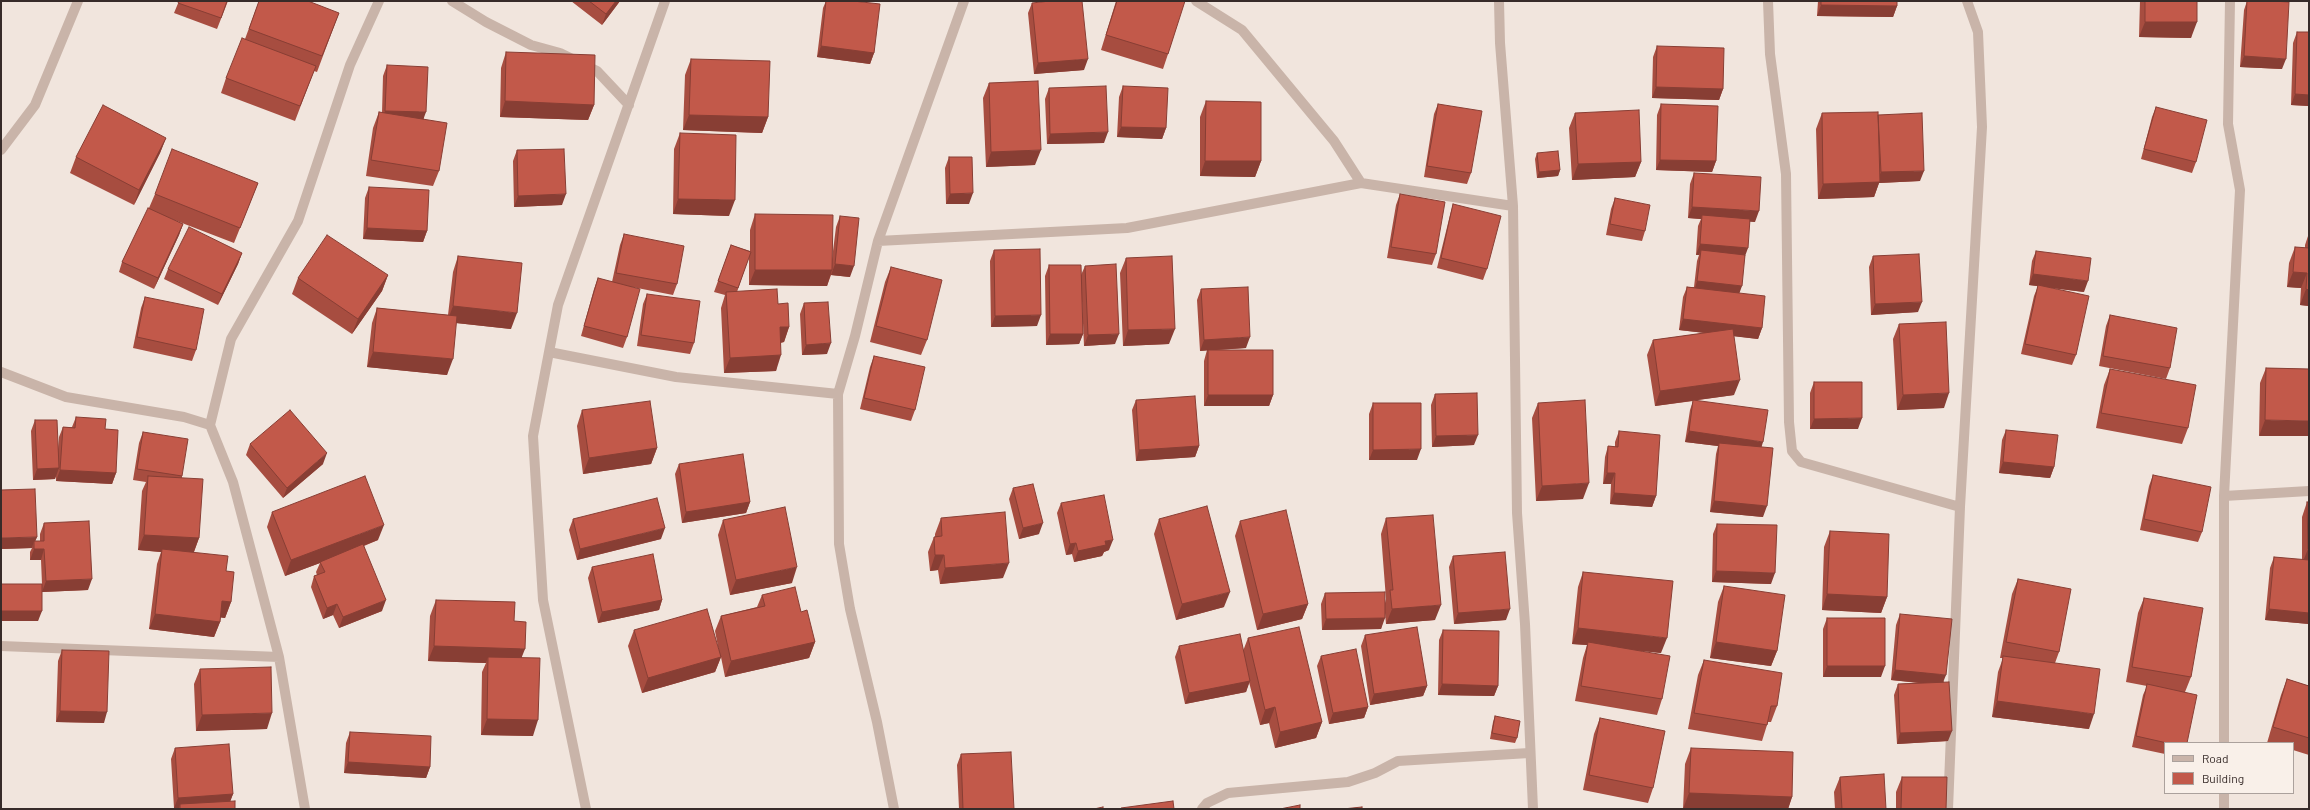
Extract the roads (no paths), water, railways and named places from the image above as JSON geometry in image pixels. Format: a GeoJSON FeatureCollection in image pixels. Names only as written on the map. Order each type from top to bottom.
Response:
{"type":"FeatureCollection","features":[{"type":"Feature","properties":{"kind":"street"},"geometry":{"type":"LineString","coordinates":[[1,150],[35,106],[78,1]]}},
{"type":"Feature","properties":{"kind":"street"},"geometry":{"type":"LineString","coordinates":[[305,809],[279,657],[233,482],[210,424],[231,339],[298,221],[350,65],[379,1]]}},
{"type":"Feature","properties":{"kind":"street"},"geometry":{"type":"LineString","coordinates":[[452,1],[486,22],[531,46],[560,53],[597,71],[629,106]]}},
{"type":"Feature","properties":{"kind":"street"},"geometry":{"type":"LineString","coordinates":[[586,809],[543,600],[533,436],[558,305],[665,1]]}},
{"type":"Feature","properties":{"kind":"street"},"geometry":{"type":"LineString","coordinates":[[894,809],[877,722],[850,609],[839,544],[838,394],[855,336],[878,241],[964,1]]}},
{"type":"Feature","properties":{"kind":"street"},"geometry":{"type":"LineString","coordinates":[[1196,1],[1242,30],[1334,141],[1361,183]]}},
{"type":"Feature","properties":{"kind":"street"},"geometry":{"type":"LineString","coordinates":[[1499,1],[1500,43],[1513,206],[1517,513],[1525,624],[1529,753],[1533,809]]}},
{"type":"Feature","properties":{"kind":"street"},"geometry":{"type":"LineString","coordinates":[[1768,1],[1770,54],[1786,174],[1789,422],[1792,451],[1801,462],[1960,507]]}},
{"type":"Feature","properties":{"kind":"street"},"geometry":{"type":"LineString","coordinates":[[1948,809],[1960,507],[1982,127],[1978,32],[1967,1]]}},
{"type":"Feature","properties":{"kind":"street"},"geometry":{"type":"LineString","coordinates":[[2224,742],[2224,496],[2240,190],[2228,124],[2230,1]]}},
{"type":"Feature","properties":{"kind":"street"},"geometry":{"type":"LineString","coordinates":[[878,241],[1127,228],[1361,183],[1513,206]]}},
{"type":"Feature","properties":{"kind":"street"},"geometry":{"type":"LineString","coordinates":[[549,352],[676,377],[838,394]]}},
{"type":"Feature","properties":{"kind":"street"},"geometry":{"type":"LineString","coordinates":[[1,372],[66,397],[210,424]]}},
{"type":"Feature","properties":{"kind":"street"},"geometry":{"type":"LineString","coordinates":[[2224,496],[2309,491]]}},
{"type":"Feature","properties":{"kind":"street"},"geometry":{"type":"LineString","coordinates":[[1,646],[279,657]]}},
{"type":"Feature","properties":{"kind":"street"},"geometry":{"type":"LineString","coordinates":[[1202,809],[1207,803],[1228,793],[1348,782],[1375,773],[1398,761],[1529,753]]}},
{"type":"Feature","properties":{"kind":"street"},"geometry":{"type":"LineString","coordinates":[[2224,794],[2224,809]]}}]}
